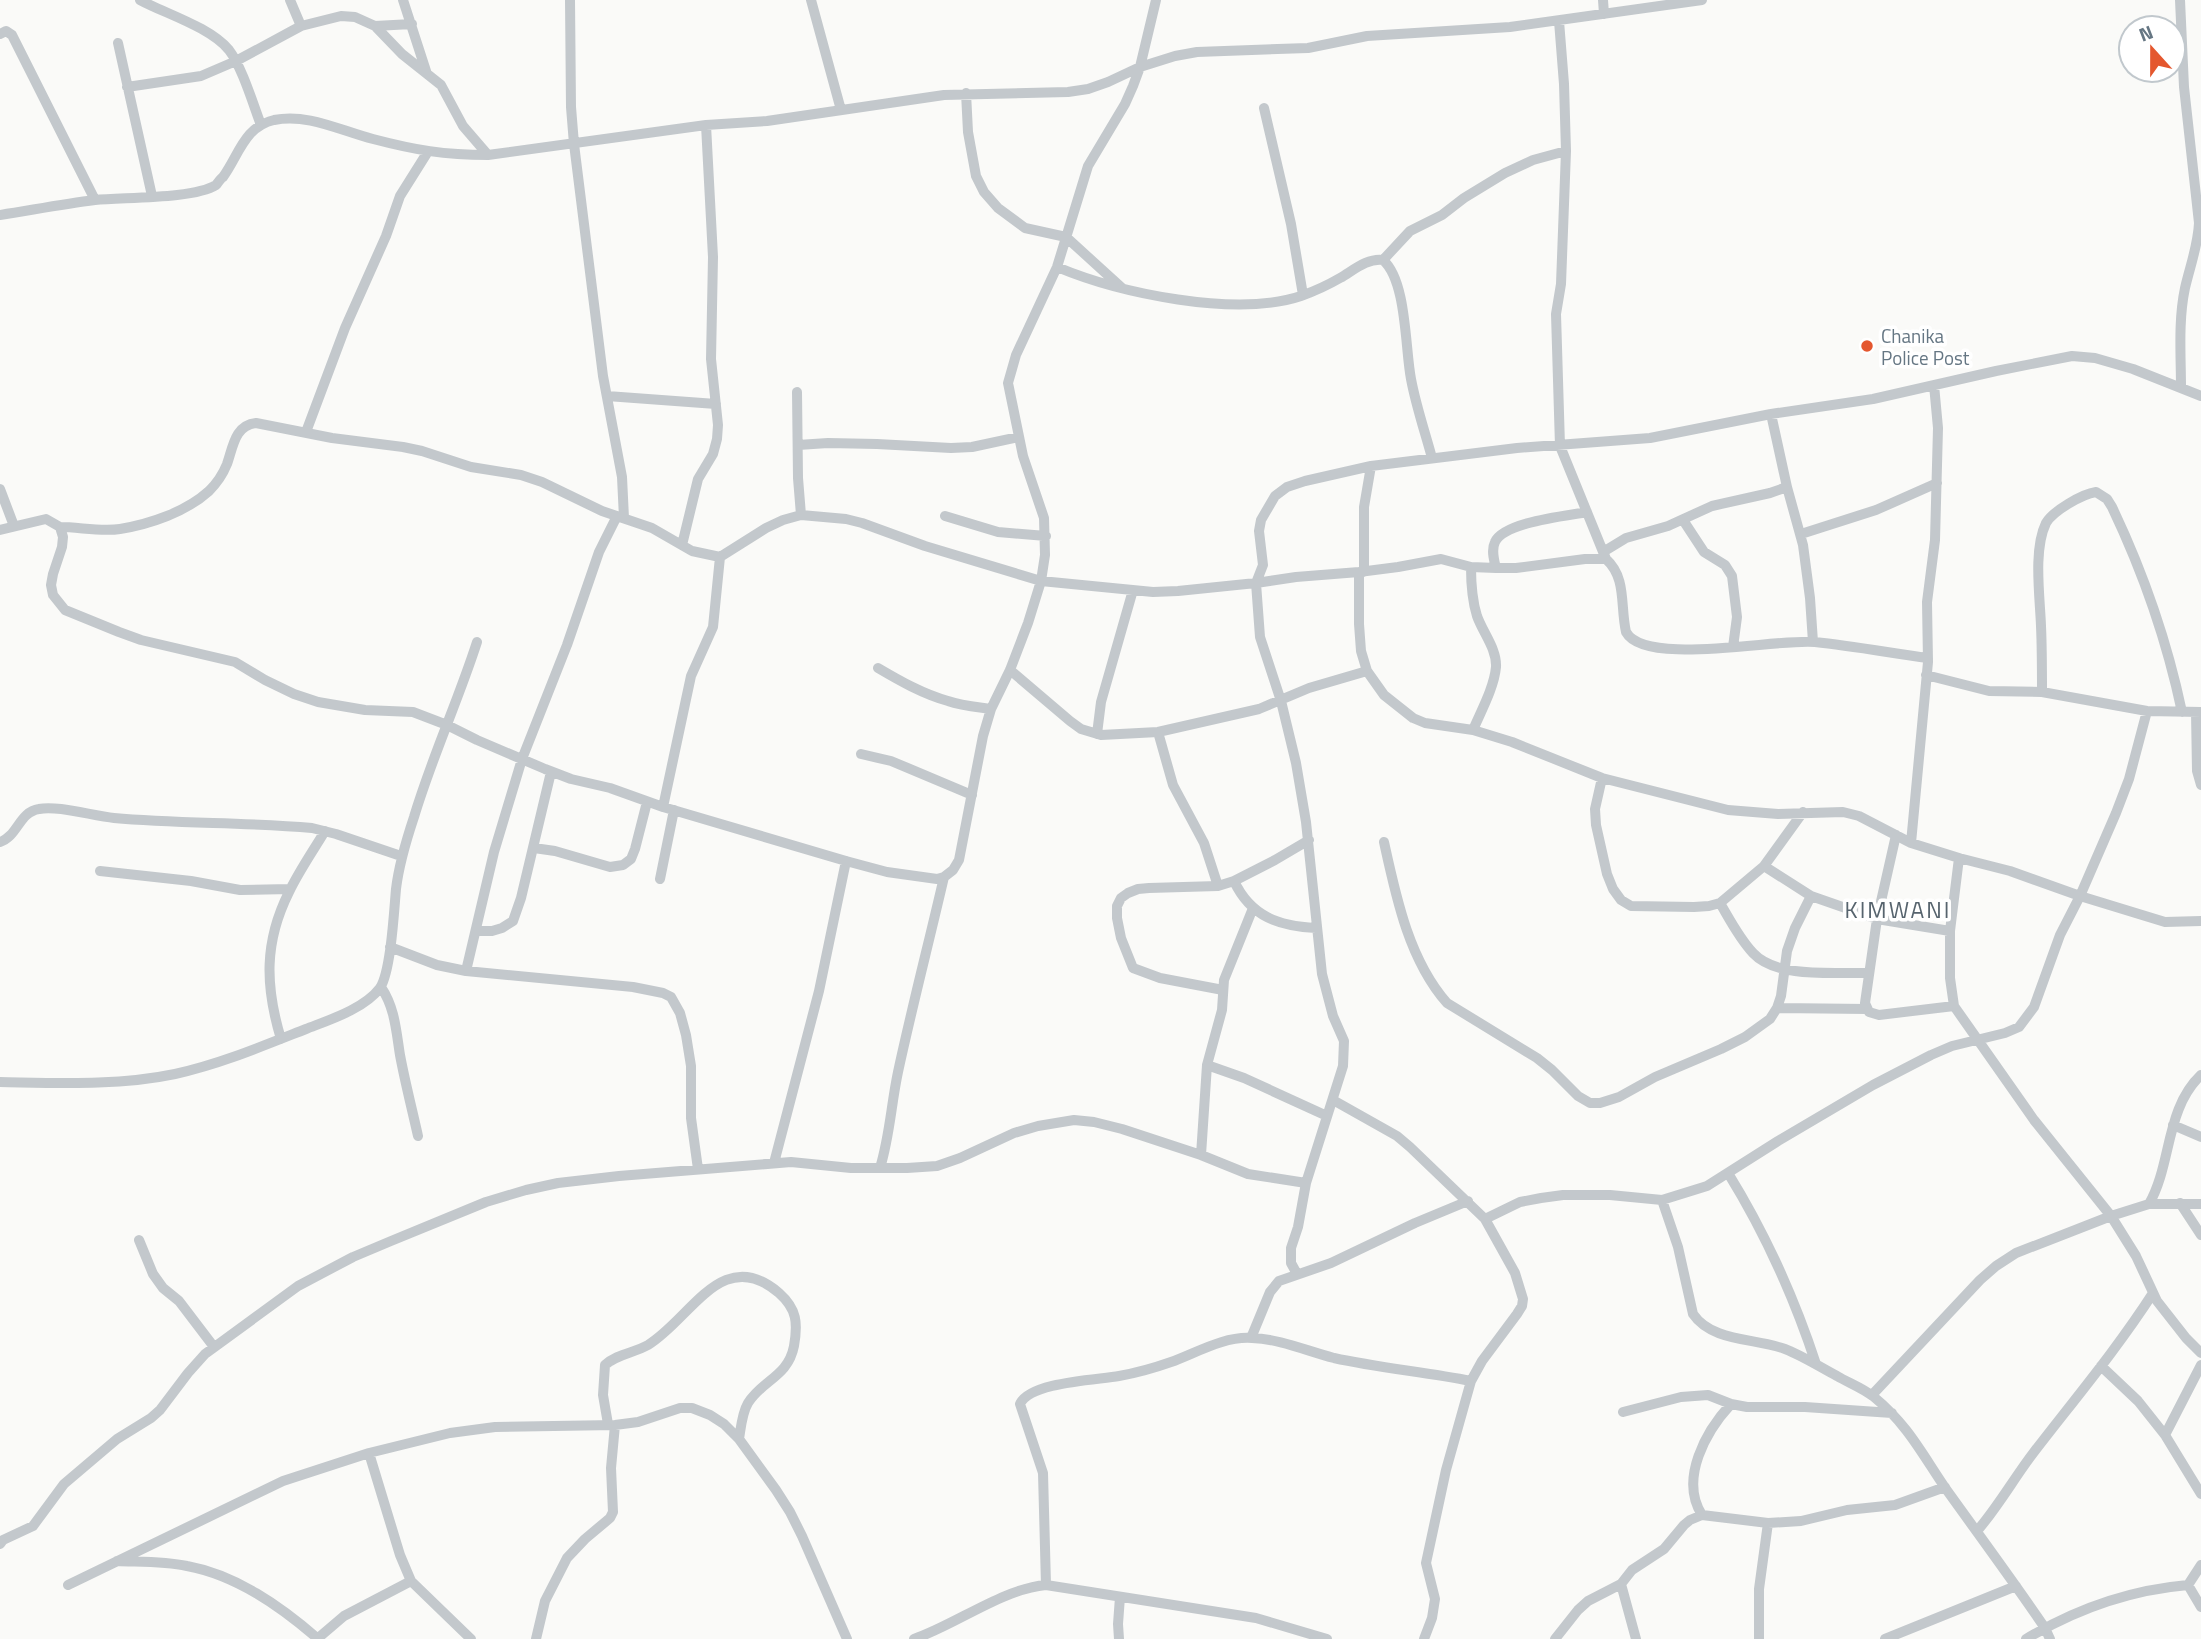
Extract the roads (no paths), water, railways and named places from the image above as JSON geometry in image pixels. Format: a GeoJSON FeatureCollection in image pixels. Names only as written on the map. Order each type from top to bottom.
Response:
{"type":"FeatureCollection","features":[{"type":"Feature","properties":{"kind":"street"},"geometry":{"type":"LineString","coordinates":[[139,0],[207,33],[229,51],[236,61],[261,125]]}},
{"type":"Feature","properties":{"kind":"street"},"geometry":{"type":"LineString","coordinates":[[290,0],[301,26]]}},
{"type":"Feature","properties":{"kind":"street"},"geometry":{"type":"LineString","coordinates":[[403,0],[427,74]]}},
{"type":"Feature","properties":{"kind":"street"},"geometry":{"type":"LineString","coordinates":[[467,971],[494,852],[522,759],[600,552],[620,517],[622,477],[607,396],[574,144],[570,0]]}},
{"type":"Feature","properties":{"kind":"street"},"geometry":{"type":"LineString","coordinates":[[811,0],[841,110]]}},
{"type":"Feature","properties":{"kind":"street"},"geometry":{"type":"LineString","coordinates":[[60,527],[62,547],[51,585],[53,595],[65,610],[141,640],[235,662],[294,694],[318,702],[413,712],[551,772],[610,788],[668,809],[887,872],[928,878],[944,877],[953,870],[959,860],[983,736],[991,709],[1010,670],[1041,580],[1045,555],[1044,517],[1019,437],[1008,383],[1023,339],[1056,267],[1088,166],[1125,104],[1139,68],[1156,0]]}},
{"type":"Feature","properties":{"kind":"street"},"geometry":{"type":"LineString","coordinates":[[1603,0],[1604,14]]}},
{"type":"Feature","properties":{"kind":"street"},"geometry":{"type":"LineString","coordinates":[[0,215],[95,200],[191,193],[217,185],[242,142],[261,125],[275,120],[306,119],[369,139],[427,153],[488,155],[706,125],[767,121],[944,95],[1068,92],[1088,89],[1139,68],[1197,52],[1308,48],[1367,36],[1485,29],[1702,0]]}},
{"type":"Feature","properties":{"kind":"street"},"geometry":{"type":"LineString","coordinates":[[2179,0],[2184,87],[2200,223],[2198,242],[2185,290],[2181,328],[2181,388]]}},
{"type":"Feature","properties":{"kind":"street"},"geometry":{"type":"LineString","coordinates":[[127,87],[188,79],[216,71],[301,26],[341,16],[355,17],[375,26],[402,54],[441,85],[463,125],[488,155]]}},
{"type":"Feature","properties":{"kind":"street"},"geometry":{"type":"LineString","coordinates":[[1559,21],[1566,151],[1561,284],[1556,314],[1560,446],[1604,555],[1617,572],[1624,622],[1629,637],[1636,643],[1670,650],[1813,642],[1928,658]]}},
{"type":"Feature","properties":{"kind":"street"},"geometry":{"type":"LineString","coordinates":[[375,26],[412,24]]}},
{"type":"Feature","properties":{"kind":"street"},"geometry":{"type":"LineString","coordinates":[[0,34],[6,31],[12,35],[95,200]]}},
{"type":"Feature","properties":{"kind":"street"},"geometry":{"type":"LineString","coordinates":[[118,43],[152,197]]}},
{"type":"Feature","properties":{"kind":"street"},"geometry":{"type":"LineString","coordinates":[[966,93],[968,132],[976,176],[985,192],[998,208],[1026,228],[1066,237],[1122,289]]}},
{"type":"Feature","properties":{"kind":"street"},"geometry":{"type":"LineString","coordinates":[[1264,108],[1291,224],[1303,295]]}},
{"type":"Feature","properties":{"kind":"street"},"geometry":{"type":"LineString","coordinates":[[682,545],[698,479],[713,454],[717,439],[711,359],[713,257],[706,125]]}},
{"type":"Feature","properties":{"kind":"street"},"geometry":{"type":"LineString","coordinates":[[1383,260],[1410,231],[1442,215],[1505,173],[1533,160],[1566,151]]}},
{"type":"Feature","properties":{"kind":"street"},"geometry":{"type":"LineString","coordinates":[[306,432],[400,196],[427,153]]}},
{"type":"Feature","properties":{"kind":"street"},"geometry":{"type":"LineString","coordinates":[[1056,267],[1087,280],[1173,299],[1243,303],[1284,301],[1340,278],[1363,263],[1383,260],[1390,267],[1398,289],[1405,319],[1411,379],[1432,458]]}},
{"type":"Feature","properties":{"kind":"street"},"geometry":{"type":"LineString","coordinates":[[2188,277],[2201,277]]}},
{"type":"Feature","properties":{"kind":"street"},"geometry":{"type":"LineString","coordinates":[[1297,1274],[1291,1263],[1291,1248],[1306,1183],[1343,1066],[1345,1046],[1333,1016],[1322,974],[1309,840],[1296,763],[1281,701],[1260,638],[1256,583],[1263,565],[1259,541],[1261,520],[1275,496],[1287,487],[1305,481],[1371,466],[1650,438],[1772,414],[1873,399],[2072,356],[2095,358],[2133,369],[2201,396]]}},
{"type":"Feature","properties":{"kind":"street"},"geometry":{"type":"LineString","coordinates":[[1912,843],[1928,658],[1927,602],[1935,540],[1938,428],[1934,385]]}},
{"type":"Feature","properties":{"kind":"street"},"geometry":{"type":"LineString","coordinates":[[797,392],[801,515]]}},
{"type":"Feature","properties":{"kind":"street"},"geometry":{"type":"LineString","coordinates":[[607,396],[716,404]]}},
{"type":"Feature","properties":{"kind":"street"},"geometry":{"type":"LineString","coordinates":[[1772,414],[1787,487],[1801,534],[1813,642]]}},
{"type":"Feature","properties":{"kind":"street"},"geometry":{"type":"LineString","coordinates":[[0,530],[46,519],[60,527],[118,529],[164,517],[188,505],[218,481],[241,429],[250,423],[332,438],[403,447],[471,467],[521,475],[542,482],[594,508],[652,528],[692,551],[720,557],[766,528],[801,515],[854,521],[964,559],[1041,580],[1133,590],[1178,591],[1362,572],[1445,559],[1471,567],[1516,568],[1586,559],[1604,555],[1626,538],[1683,520],[1712,506],[1787,487]]}},
{"type":"Feature","properties":{"kind":"street"},"geometry":{"type":"LineString","coordinates":[[798,445],[865,443],[951,448],[972,447],[1019,437]]}},
{"type":"Feature","properties":{"kind":"street"},"geometry":{"type":"LineString","coordinates":[[1371,466],[1364,507],[1361,651],[1367,671],[1384,695],[1413,718],[1425,723],[1473,730],[1512,741],[1602,778],[1728,810],[1778,814],[1843,812],[1859,816],[1912,843],[2010,871],[2080,896],[2165,922],[2201,921]]}},
{"type":"Feature","properties":{"kind":"street"},"geometry":{"type":"LineString","coordinates":[[1801,534],[1876,509],[1937,483]]}},
{"type":"Feature","properties":{"kind":"street"},"geometry":{"type":"LineString","coordinates":[[0,489],[14,526]]}},
{"type":"Feature","properties":{"kind":"street"},"geometry":{"type":"LineString","coordinates":[[2042,692],[2039,568],[2043,531],[2052,516],[2077,499],[2096,492],[2107,499],[2112,507],[2152,603],[2182,712]]}},
{"type":"Feature","properties":{"kind":"street"},"geometry":{"type":"LineString","coordinates":[[1496,568],[1493,546],[1496,539],[1505,532],[1519,526],[1587,512]]}},
{"type":"Feature","properties":{"kind":"street"},"geometry":{"type":"LineString","coordinates":[[945,516],[998,531],[1046,536]]}},
{"type":"Feature","properties":{"kind":"street"},"geometry":{"type":"LineString","coordinates":[[1683,520],[1704,552],[1726,565],[1732,576],[1737,617],[1734,647]]}},
{"type":"Feature","properties":{"kind":"street"},"geometry":{"type":"LineString","coordinates":[[660,879],[668,809],[691,676],[713,627],[720,557]]}},
{"type":"Feature","properties":{"kind":"street"},"geometry":{"type":"LineString","coordinates":[[1471,567],[1473,600],[1493,650],[1496,665],[1473,730]]}},
{"type":"Feature","properties":{"kind":"street"},"geometry":{"type":"LineString","coordinates":[[1097,734],[1101,702],[1133,590]]}},
{"type":"Feature","properties":{"kind":"street"},"geometry":{"type":"LineString","coordinates":[[0,1082],[101,1082],[174,1074],[221,1061],[281,1039],[356,1007],[371,997],[381,987],[390,947],[401,856],[422,788],[478,642]]}},
{"type":"Feature","properties":{"kind":"street"},"geometry":{"type":"LineString","coordinates":[[878,668],[933,696],[950,702],[991,709]]}},
{"type":"Feature","properties":{"kind":"street"},"geometry":{"type":"LineString","coordinates":[[1010,670],[1070,722],[1097,734],[1158,732],[1238,714],[1281,701],[1309,688],[1367,671]]}},
{"type":"Feature","properties":{"kind":"street"},"geometry":{"type":"LineString","coordinates":[[1926,675],[1989,691],[2042,692],[2147,711],[2198,712],[2197,771],[2201,785]]}},
{"type":"Feature","properties":{"kind":"street"},"geometry":{"type":"LineString","coordinates":[[1485,1219],[1520,1202],[1563,1195],[1609,1195],[1662,1200],[1707,1186],[1873,1085],[1952,1046],[2006,1033],[2019,1027],[2034,1007],[2060,935],[2080,896],[2129,779],[2147,711]]}},
{"type":"Feature","properties":{"kind":"street"},"geometry":{"type":"LineString","coordinates":[[1158,732],[1173,785],[1204,843],[1217,886]]}},
{"type":"Feature","properties":{"kind":"street"},"geometry":{"type":"LineString","coordinates":[[861,754],[891,761],[972,794]]}},
{"type":"Feature","properties":{"kind":"street"},"geometry":{"type":"LineString","coordinates":[[476,931],[502,929],[513,921],[522,898],[551,772]]}},
{"type":"Feature","properties":{"kind":"street"},"geometry":{"type":"LineString","coordinates":[[1602,778],[1595,809],[1607,874],[1621,900],[1631,906],[1694,907],[1720,902],[1764,866],[1803,812]]}},
{"type":"Feature","properties":{"kind":"street"},"geometry":{"type":"LineString","coordinates":[[534,848],[598,864],[623,866],[631,859],[635,849],[647,802]]}},
{"type":"Feature","properties":{"kind":"street"},"geometry":{"type":"LineString","coordinates":[[0,842],[11,836],[28,813],[40,808],[161,822],[296,826],[325,831],[401,856]]}},
{"type":"Feature","properties":{"kind":"street"},"geometry":{"type":"LineString","coordinates":[[281,1039],[272,1009],[268,974],[270,953],[279,913],[290,889],[325,831]]}},
{"type":"Feature","properties":{"kind":"street"},"geometry":{"type":"LineString","coordinates":[[1896,835],[1877,919],[1868,973],[1865,1003],[1867,1009],[1879,1015],[1954,1006]]}},
{"type":"Feature","properties":{"kind":"street"},"geometry":{"type":"LineString","coordinates":[[1223,990],[1160,978],[1133,968],[1121,938],[1117,918],[1117,906],[1121,898],[1138,889],[1217,886],[1234,881],[1309,840]]}},
{"type":"Feature","properties":{"kind":"street"},"geometry":{"type":"LineString","coordinates":[[1384,842],[1417,956],[1438,993],[1447,1003],[1536,1058],[1577,1096],[1590,1103],[1619,1097],[1655,1077],[1745,1037],[1762,1026],[1777,1007],[1787,951],[1811,896]]}},
{"type":"Feature","properties":{"kind":"street"},"geometry":{"type":"LineString","coordinates":[[1959,858],[1950,931],[1950,978],[1954,1006],[2034,1120],[2111,1216],[2136,1256],[2153,1293],[2186,1338],[2201,1353]]}},
{"type":"Feature","properties":{"kind":"street"},"geometry":{"type":"LineString","coordinates":[[774,1164],[819,991],[846,861]]}},
{"type":"Feature","properties":{"kind":"street"},"geometry":{"type":"LineString","coordinates":[[1764,866],[1811,896],[1877,919],[1950,931]]}},
{"type":"Feature","properties":{"kind":"street"},"geometry":{"type":"LineString","coordinates":[[100,871],[191,881],[240,890],[290,889]]}},
{"type":"Feature","properties":{"kind":"street"},"geometry":{"type":"LineString","coordinates":[[880,1168],[886,1150],[910,1015],[944,877]]}},
{"type":"Feature","properties":{"kind":"street"},"geometry":{"type":"LineString","coordinates":[[1234,881],[1244,899],[1253,908],[1277,923],[1290,927],[1316,928]]}},
{"type":"Feature","properties":{"kind":"street"},"geometry":{"type":"LineString","coordinates":[[1720,902],[1741,938],[1753,953],[1769,965],[1785,970],[1868,973]]}},
{"type":"Feature","properties":{"kind":"street"},"geometry":{"type":"LineString","coordinates":[[1202,1155],[1207,1065],[1219,1022],[1226,972],[1253,908]]}},
{"type":"Feature","properties":{"kind":"street"},"geometry":{"type":"LineString","coordinates":[[390,947],[437,965],[467,971],[633,987],[671,997],[680,1013],[691,1066],[691,1118],[698,1169]]}},
{"type":"Feature","properties":{"kind":"street"},"geometry":{"type":"LineString","coordinates":[[381,987],[394,1016],[418,1136]]}},
{"type":"Feature","properties":{"kind":"street"},"geometry":{"type":"LineString","coordinates":[[1777,1007],[1867,1009]]}},
{"type":"Feature","properties":{"kind":"street"},"geometry":{"type":"LineString","coordinates":[[1207,1065],[1327,1116]]}},
{"type":"Feature","properties":{"kind":"street"},"geometry":{"type":"LineString","coordinates":[[2150,1205],[2161,1175],[2173,1125],[2189,1089],[2201,1075]]}},
{"type":"Feature","properties":{"kind":"street"},"geometry":{"type":"LineString","coordinates":[[1333,1100],[1403,1141],[1468,1201],[1485,1219],[1515,1273],[1523,1299],[1517,1314],[1471,1381],[1446,1470],[1426,1563],[1435,1598],[1432,1618],[1424,1639]]}},
{"type":"Feature","properties":{"kind":"street"},"geometry":{"type":"LineString","coordinates":[[0,1544],[33,1526],[64,1484],[117,1439],[160,1410],[188,1373],[214,1348],[298,1286],[353,1257],[486,1202],[558,1183],[698,1169],[811,1163],[851,1168],[937,1166],[1014,1133],[1074,1120],[1122,1129],[1202,1155],[1248,1174],[1306,1183]]}},
{"type":"Feature","properties":{"kind":"street"},"geometry":{"type":"LineString","coordinates":[[2173,1125],[2201,1138]]}},
{"type":"Feature","properties":{"kind":"street"},"geometry":{"type":"LineString","coordinates":[[1728,1173],[1751,1209],[1774,1256],[1816,1364]]}},
{"type":"Feature","properties":{"kind":"street"},"geometry":{"type":"LineString","coordinates":[[1662,1200],[1678,1247],[1693,1314],[1699,1323],[1716,1332],[1783,1349],[1816,1364],[1872,1395],[1892,1413],[1915,1439],[2050,1639]]}},
{"type":"Feature","properties":{"kind":"street"},"geometry":{"type":"LineString","coordinates":[[1251,1338],[1270,1292],[1279,1281],[1331,1263],[1468,1201]]}},
{"type":"Feature","properties":{"kind":"street"},"geometry":{"type":"LineString","coordinates":[[2180,1203],[2201,1235]]}},
{"type":"Feature","properties":{"kind":"street"},"geometry":{"type":"LineString","coordinates":[[1872,1395],[1980,1280],[2016,1253],[2111,1216],[2150,1205],[2201,1204]]}},
{"type":"Feature","properties":{"kind":"street"},"geometry":{"type":"LineString","coordinates":[[139,1240],[158,1281],[191,1316],[214,1348]]}},
{"type":"Feature","properties":{"kind":"street"},"geometry":{"type":"LineString","coordinates":[[536,1639],[545,1601],[567,1558],[584,1539],[610,1518],[612,1512],[611,1424],[603,1395],[605,1365],[611,1359],[654,1341],[674,1325],[704,1293],[720,1282],[737,1276],[759,1280],[791,1305],[795,1314],[795,1338],[790,1360],[782,1372],[746,1405],[739,1439]]}},
{"type":"Feature","properties":{"kind":"street"},"geometry":{"type":"LineString","coordinates":[[1977,1531],[2131,1327],[2153,1293]]}},
{"type":"Feature","properties":{"kind":"street"},"geometry":{"type":"LineString","coordinates":[[1046,1585],[1043,1473],[1021,1410],[1023,1398],[1047,1387],[1140,1371],[1232,1339],[1251,1338],[1337,1359],[1471,1381]]}},
{"type":"Feature","properties":{"kind":"street"},"geometry":{"type":"LineString","coordinates":[[2165,1435],[2201,1364]]}},
{"type":"Feature","properties":{"kind":"street"},"geometry":{"type":"LineString","coordinates":[[2101,1366],[2138,1401],[2165,1435],[2201,1494]]}},
{"type":"Feature","properties":{"kind":"street"},"geometry":{"type":"LineString","coordinates":[[1623,1412],[1681,1396],[1708,1395],[1747,1407],[1805,1407],[1892,1413]]}},
{"type":"Feature","properties":{"kind":"street"},"geometry":{"type":"LineString","coordinates":[[1702,1515],[1694,1499],[1697,1461],[1715,1421],[1731,1404]]}},
{"type":"Feature","properties":{"kind":"street"},"geometry":{"type":"LineString","coordinates":[[68,1585],[283,1481],[369,1453],[450,1433],[495,1427],[638,1422],[680,1408],[692,1408],[724,1424],[739,1439],[790,1512],[847,1639]]}},
{"type":"Feature","properties":{"kind":"street"},"geometry":{"type":"LineString","coordinates":[[369,1453],[400,1555],[411,1581],[471,1639]]}},
{"type":"Feature","properties":{"kind":"street"},"geometry":{"type":"LineString","coordinates":[[1555,1639],[1588,1601],[1621,1584],[1632,1570],[1671,1542],[1684,1525],[1702,1515],[1768,1523],[1801,1521],[1847,1510],[1895,1505],[1945,1487]]}},
{"type":"Feature","properties":{"kind":"street"},"geometry":{"type":"LineString","coordinates":[[1759,1639],[1759,1589],[1768,1523]]}},
{"type":"Feature","properties":{"kind":"street"},"geometry":{"type":"LineString","coordinates":[[116,1561],[184,1565],[208,1571],[243,1586],[282,1611],[317,1639],[344,1616],[411,1581]]}},
{"type":"Feature","properties":{"kind":"street"},"geometry":{"type":"LineString","coordinates":[[2188,1585],[2201,1565]]}},
{"type":"Feature","properties":{"kind":"street"},"geometry":{"type":"LineString","coordinates":[[1621,1584],[1636,1639]]}},
{"type":"Feature","properties":{"kind":"street"},"geometry":{"type":"LineString","coordinates":[[914,1639],[947,1626],[1012,1593],[1046,1585],[1256,1618],[1327,1639]]}},
{"type":"Feature","properties":{"kind":"street"},"geometry":{"type":"LineString","coordinates":[[2188,1585],[2201,1607]]}},
{"type":"Feature","properties":{"kind":"street"},"geometry":{"type":"LineString","coordinates":[[2026,1639],[2083,1610],[2127,1594],[2188,1585]]}},
{"type":"Feature","properties":{"kind":"street"},"geometry":{"type":"LineString","coordinates":[[1885,1639],[2016,1586]]}},
{"type":"Feature","properties":{"kind":"street"},"geometry":{"type":"LineString","coordinates":[[1119,1639],[1120,1597]]}},
{"type":"Feature","properties":{"kind":"place","name":"Chanika Police Post"},"geometry":{"type":"Point","coordinates":[1867,346]}},
{"type":"Feature","properties":{"kind":"district","name":"KIMWANI"},"geometry":{"type":"Point","coordinates":[1898,909]}}]}
